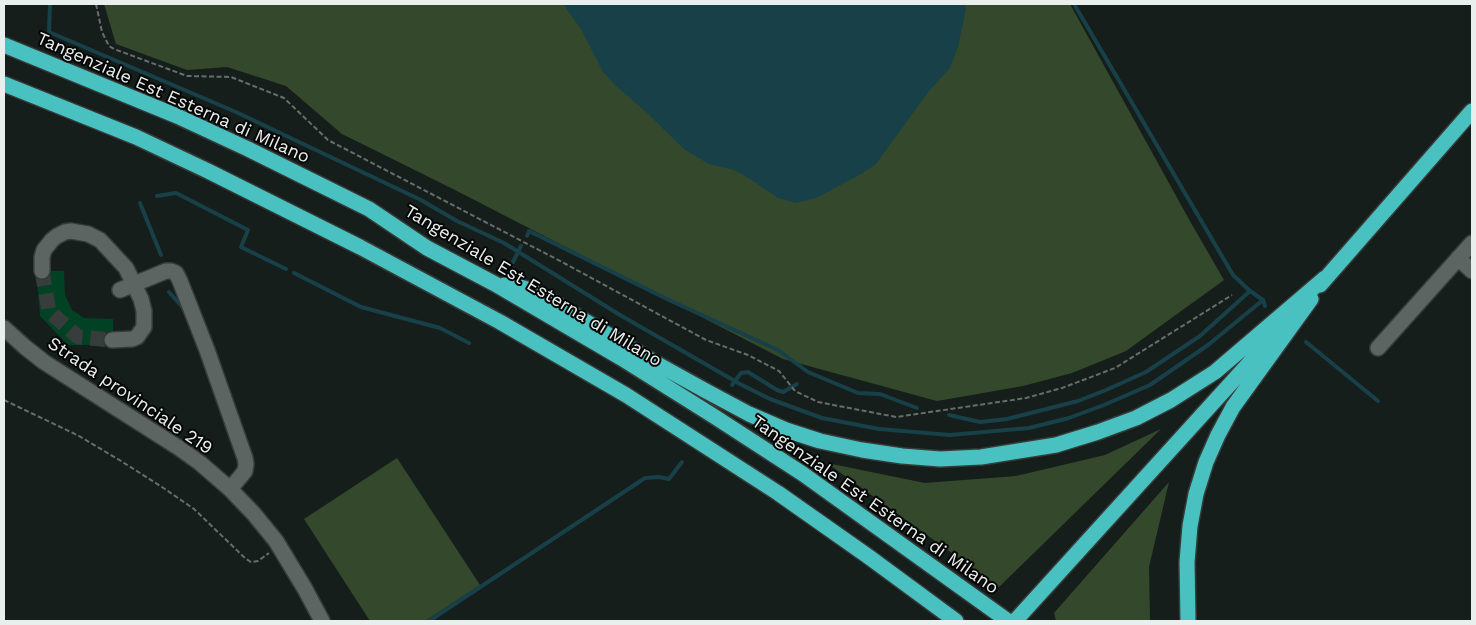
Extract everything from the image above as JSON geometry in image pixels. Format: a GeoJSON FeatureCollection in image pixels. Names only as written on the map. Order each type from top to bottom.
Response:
{"type":"FeatureCollection","features":[{"type":"Feature","properties":{"kind":"highway","name":"Tangenziale Est Esterna di Milano"},"geometry":{"type":"LineString","coordinates":[[4,45],[177,116],[369,209],[427,248],[495,284],[621,358],[803,474],[1008,621]]}},
{"type":"Feature","properties":{"kind":"highway"},"geometry":{"type":"LineString","coordinates":[[4,84],[136,137],[208,170],[360,247],[500,322],[671,422],[778,493],[956,621]]}},
{"type":"Feature","properties":{"kind":"highway"},"geometry":{"type":"LineString","coordinates":[[1015,621],[1325,278],[1472,111]]}},
{"type":"Feature","properties":{"kind":"highway"},"geometry":{"type":"LineString","coordinates":[[495,284],[520,287],[533,291],[706,391],[749,414],[786,430],[820,441],[862,450],[902,456],[940,458],[981,457],[1056,445],[1136,418],[1171,400],[1215,372],[1325,278]]}},
{"type":"Feature","properties":{"kind":"highway"},"geometry":{"type":"LineString","coordinates":[[1188,621],[1187,562],[1190,526],[1196,494],[1206,462],[1233,407],[1325,278]]}},
{"type":"Feature","properties":{"kind":"highway"},"geometry":{"type":"LineString","coordinates":[[869,557],[940,621]]}},
{"type":"Feature","properties":{"kind":"street"},"geometry":{"type":"LineString","coordinates":[[42,271],[44,250],[52,240],[65,232],[88,234],[100,240],[126,268],[127,287],[141,299],[144,311],[144,327],[137,337],[112,340]]}},
{"type":"Feature","properties":{"kind":"street"},"geometry":{"type":"LineString","coordinates":[[1378,348],[1472,243]]}},
{"type":"Feature","properties":{"kind":"street"},"geometry":{"type":"LineString","coordinates":[[1458,258],[1472,271]]}},
{"type":"Feature","properties":{"kind":"street"},"geometry":{"type":"LineString","coordinates":[[127,287],[160,273],[172,270],[176,273],[208,350],[245,458],[244,470],[230,489]]}},
{"type":"Feature","properties":{"kind":"street","name":"Strada provinciale 219"},"geometry":{"type":"LineString","coordinates":[[4,328],[44,362],[179,448],[230,489],[254,514],[278,546],[306,590],[322,620]]}},
{"type":"Feature","properties":{"kind":"path"},"geometry":{"type":"LineString","coordinates":[[96,4],[105,40],[114,49],[187,76],[231,77],[284,98],[328,140],[562,262],[706,340],[748,355],[772,367],[779,371],[795,391],[818,402],[896,417],[1026,398],[1062,388],[1115,368],[1232,295]]}},
{"type":"Feature","properties":{"kind":"path"},"geometry":{"type":"LineString","coordinates":[[4,400],[78,436],[162,487],[194,509],[251,562],[258,560],[278,546]]}},
{"type":"Feature","properties":{"kind":"green space"},"geometry":{"type":"Polygon","coordinates":[[[104,4],[1070,4],[1224,280],[1126,351],[1072,373],[1023,386],[937,401],[783,359],[342,134],[286,86],[227,67],[187,70],[116,44],[104,4]]]}},
{"type":"Feature","properties":{"kind":"green space"},"geometry":{"type":"Polygon","coordinates":[[[1161,429],[999,587],[827,463],[925,483],[1016,476],[1105,455],[1161,429]]]}},
{"type":"Feature","properties":{"kind":"green space"},"geometry":{"type":"Polygon","coordinates":[[[397,458],[480,585],[425,621],[370,621],[304,519],[397,458]]]}},
{"type":"Feature","properties":{"kind":"green space"},"geometry":{"type":"Polygon","coordinates":[[[1169,482],[1149,567],[1150,621],[1056,621],[1054,613],[1169,482]]]}},
{"type":"Feature","properties":{"kind":"water"},"geometry":{"type":"Polygon","coordinates":[[[563,4],[965,4],[966,9],[958,47],[950,68],[929,91],[876,164],[816,198],[796,203],[778,198],[734,170],[709,164],[685,150],[603,72],[581,29],[563,4]]]}},
{"type":"Feature","properties":{"kind":"building"},"geometry":{"type":"Polygon","coordinates":[[[51,271],[64,271],[65,295],[72,310],[84,318],[113,319],[113,331],[107,332],[103,336],[104,345],[68,345],[40,316],[37,279],[46,279],[50,276],[51,271]]]}},
{"type":"Feature","properties":{"kind":"waterway"},"geometry":{"type":"LineString","coordinates":[[50,4],[49,32],[236,112],[421,200],[457,221],[504,243],[620,315],[740,384],[770,399],[822,418],[879,429],[950,435],[1029,428],[1069,418],[1150,385],[1208,345],[1263,300]]}},
{"type":"Feature","properties":{"kind":"waterway"},"geometry":{"type":"LineString","coordinates":[[1074,4],[1233,275],[1263,300],[1265,306]]}},
{"type":"Feature","properties":{"kind":"waterway"},"geometry":{"type":"LineString","coordinates":[[157,196],[176,193],[248,230],[241,247],[286,269]]}},
{"type":"Feature","properties":{"kind":"waterway"},"geometry":{"type":"LineString","coordinates":[[140,203],[161,255]]}},
{"type":"Feature","properties":{"kind":"waterway"},"geometry":{"type":"LineString","coordinates":[[527,236],[529,231],[669,300],[778,350],[808,372],[858,393],[880,394],[917,408]]}},
{"type":"Feature","properties":{"kind":"waterway"},"geometry":{"type":"LineString","coordinates":[[513,262],[521,246]]}},
{"type":"Feature","properties":{"kind":"waterway"},"geometry":{"type":"LineString","coordinates":[[294,273],[361,307],[440,328],[469,343]]}},
{"type":"Feature","properties":{"kind":"waterway"},"geometry":{"type":"LineString","coordinates":[[949,415],[980,422],[1007,419],[1078,401],[1106,390],[1146,372],[1200,336],[1250,291]]}},
{"type":"Feature","properties":{"kind":"waterway"},"geometry":{"type":"LineString","coordinates":[[169,292],[184,309]]}},
{"type":"Feature","properties":{"kind":"waterway"},"geometry":{"type":"LineString","coordinates":[[1306,342],[1378,401]]}},
{"type":"Feature","properties":{"kind":"waterway"},"geometry":{"type":"LineString","coordinates":[[732,385],[741,373],[748,372],[783,392],[797,384]]}},
{"type":"Feature","properties":{"kind":"waterway"},"geometry":{"type":"LineString","coordinates":[[429,621],[645,478],[659,477],[669,479],[682,462]]}},
{"type":"Feature","properties":{"kind":"tunnel"},"geometry":{"type":"LineString","coordinates":[[42,271],[49,311],[78,337],[112,340]]}}]}
